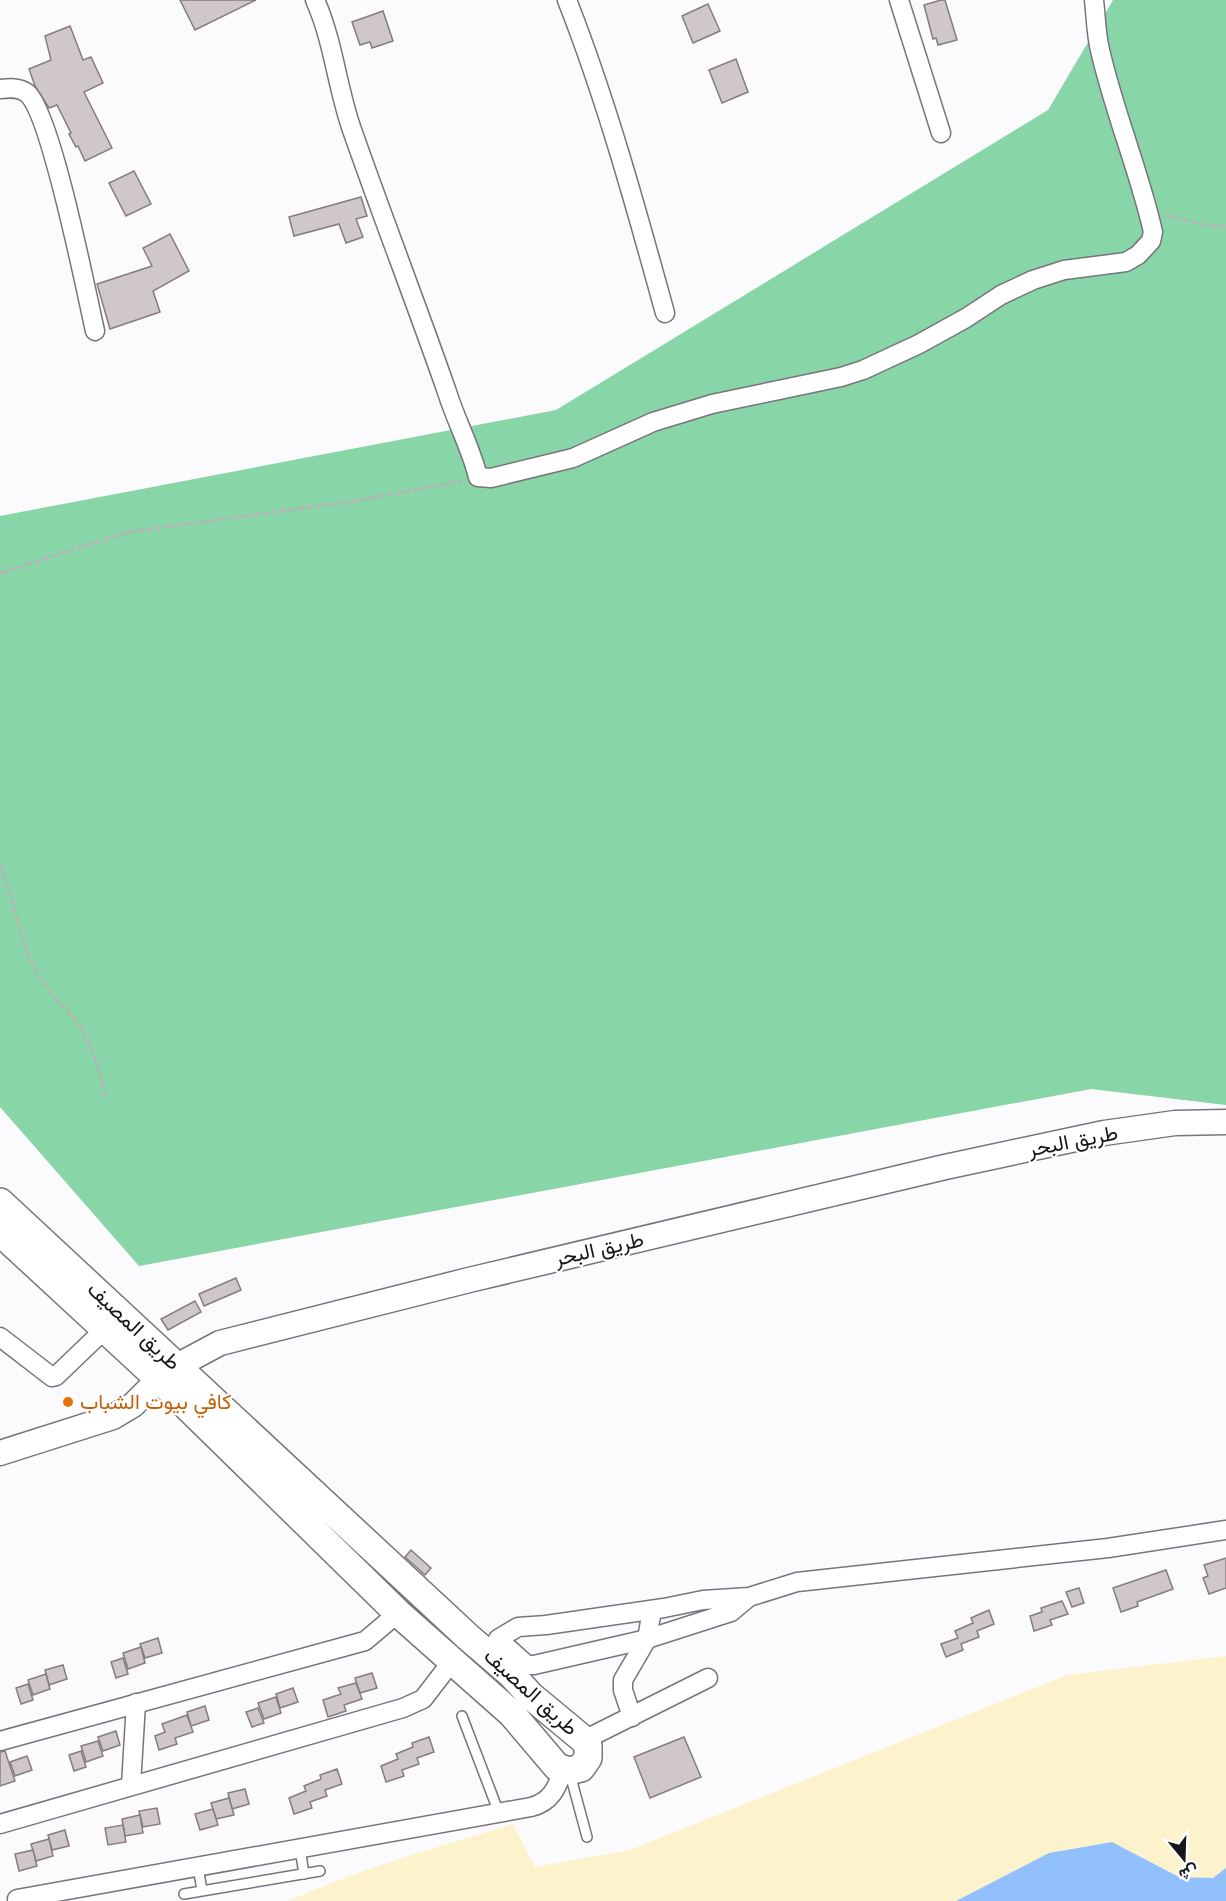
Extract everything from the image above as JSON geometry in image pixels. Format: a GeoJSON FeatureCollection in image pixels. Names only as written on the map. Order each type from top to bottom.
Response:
{"type":"FeatureCollection","features":[{"type":"Feature","properties":{"kind":"main road","name":"طريق المصيف"},"geometry":{"type":"LineString","coordinates":[[0,1202],[168,1373],[398,1613],[490,1693],[522,1705],[584,1740],[588,1745],[588,1758],[581,1768],[566,1771],[557,1767],[522,1705],[512,1674],[168,1373],[105,1329],[0,1232]]}},
{"type":"Feature","properties":{"kind":"main road"},"geometry":{"type":"LineString","coordinates":[[490,1693],[512,1674]]}},
{"type":"Feature","properties":{"kind":"street"},"geometry":{"type":"LineString","coordinates":[[315,0],[350,124],[417,303],[448,396],[469,445],[478,477],[491,478],[573,458],[653,422],[712,404],[841,377],[864,370],[919,344],[1001,295],[1033,280],[1064,270],[1126,262],[1138,255],[1151,241],[1153,231],[1132,154],[1108,85],[1099,47],[1094,0]]}},
{"type":"Feature","properties":{"kind":"street"},"geometry":{"type":"LineString","coordinates":[[567,0],[632,192],[665,314]]}},
{"type":"Feature","properties":{"kind":"street"},"geometry":{"type":"LineString","coordinates":[[899,0],[941,133]]}},
{"type":"Feature","properties":{"kind":"street"},"geometry":{"type":"LineString","coordinates":[[0,89],[16,88],[27,93],[40,115],[64,197],[95,331]]}},
{"type":"Feature","properties":{"kind":"street","name":"طريق البحر"},"geometry":{"type":"LineString","coordinates":[[0,1453],[113,1417],[134,1404],[168,1373],[220,1343],[469,1280],[945,1167],[1104,1133],[1176,1123],[1226,1122]]}},
{"type":"Feature","properties":{"kind":"street"},"geometry":{"type":"LineString","coordinates":[[0,1336],[52,1377],[56,1376],[105,1329]]}},
{"type":"Feature","properties":{"kind":"street"},"geometry":{"type":"LineString","coordinates":[[748,1597],[731,1612],[647,1639],[530,1665],[498,1639],[518,1627],[652,1610],[703,1600],[748,1597],[797,1582],[1108,1548],[1226,1530]]}},
{"type":"Feature","properties":{"kind":"street"},"geometry":{"type":"LineString","coordinates":[[632,1717],[623,1690],[623,1680],[647,1639],[652,1610]]}},
{"type":"Feature","properties":{"kind":"street"},"geometry":{"type":"LineString","coordinates":[[0,1741],[365,1641],[398,1613]]}},
{"type":"Feature","properties":{"kind":"street"},"geometry":{"type":"LineString","coordinates":[[0,1824],[410,1705],[423,1699],[453,1660]]}},
{"type":"Feature","properties":{"kind":"street"},"geometry":{"type":"LineString","coordinates":[[584,1740],[708,1678]]}},
{"type":"Feature","properties":{"kind":"street"},"geometry":{"type":"LineString","coordinates":[[131,1785],[136,1703]]}},
{"type":"Feature","properties":{"kind":"street"},"geometry":{"type":"LineString","coordinates":[[17,1899],[531,1807],[545,1802],[555,1791],[566,1771]]}},
{"type":"Feature","properties":{"kind":"lane"},"geometry":{"type":"LineString","coordinates":[[462,1716],[499,1813]]}},
{"type":"Feature","properties":{"kind":"lane"},"geometry":{"type":"LineString","coordinates":[[566,1771],[587,1837]]}},
{"type":"Feature","properties":{"kind":"lane"},"geometry":{"type":"LineString","coordinates":[[300,1848],[304,1874]]}},
{"type":"Feature","properties":{"kind":"lane"},"geometry":{"type":"LineString","coordinates":[[198,1866],[202,1890]]}},
{"type":"Feature","properties":{"kind":"lane"},"geometry":{"type":"LineString","coordinates":[[184,1894],[320,1871]]}},
{"type":"Feature","properties":{"kind":"path"},"geometry":{"type":"LineString","coordinates":[[1149,213],[1226,227]]}},
{"type":"Feature","properties":{"kind":"path"},"geometry":{"type":"LineString","coordinates":[[0,573],[129,532],[349,502],[442,486],[478,477]]}},
{"type":"Feature","properties":{"kind":"path"},"geometry":{"type":"LineString","coordinates":[[0,865],[25,942],[40,978],[49,992],[78,1023],[98,1069],[108,1100]]}},
{"type":"Feature","properties":{"kind":"green space"},"geometry":{"type":"Polygon","coordinates":[[[1113,0],[1226,0],[1226,1105],[1091,1089],[139,1266],[0,1107],[0,516],[556,410],[1048,110],[1113,0]]]}},
{"type":"Feature","properties":{"kind":"sand"},"geometry":{"type":"Polygon","coordinates":[[[1226,1656],[1226,1868],[1213,1878],[1179,1877],[1112,1842],[1049,1853],[956,1901],[288,1901],[371,1869],[513,1824],[535,1867],[630,1850],[1067,1675],[1226,1656]]]}},
{"type":"Feature","properties":{"kind":"water"},"geometry":{"type":"Polygon","coordinates":[[[1112,1842],[1179,1877],[1213,1878],[1226,1868],[1226,1901],[956,1901],[1049,1853],[1112,1842]]]}},
{"type":"Feature","properties":{"kind":"building"},"geometry":{"type":"Polygon","coordinates":[[[180,0],[256,0],[195,30],[180,0]]]}},
{"type":"Feature","properties":{"kind":"building"},"geometry":{"type":"Polygon","coordinates":[[[945,0],[957,40],[938,45],[936,38],[933,39],[924,5],[945,0]]]}},
{"type":"Feature","properties":{"kind":"building"},"geometry":{"type":"Polygon","coordinates":[[[708,4],[720,31],[693,43],[682,16],[708,4]]]}},
{"type":"Feature","properties":{"kind":"building"},"geometry":{"type":"Polygon","coordinates":[[[383,11],[393,41],[372,48],[370,42],[360,45],[352,22],[383,11]]]}},
{"type":"Feature","properties":{"kind":"building"},"geometry":{"type":"Polygon","coordinates":[[[70,26],[83,60],[91,57],[103,83],[84,92],[112,148],[85,161],[69,134],[71,133],[57,105],[49,108],[35,86],[29,69],[51,60],[45,36],[70,26]]]}},
{"type":"Feature","properties":{"kind":"building"},"geometry":{"type":"Polygon","coordinates":[[[736,59],[748,92],[722,103],[709,70],[736,59]]]}},
{"type":"Feature","properties":{"kind":"building"},"geometry":{"type":"Polygon","coordinates":[[[134,171],[151,204],[126,216],[109,183],[134,171]]]}},
{"type":"Feature","properties":{"kind":"building"},"geometry":{"type":"Polygon","coordinates":[[[361,197],[367,216],[356,219],[363,237],[346,243],[339,224],[294,236],[289,217],[361,197]]]}},
{"type":"Feature","properties":{"kind":"building"},"geometry":{"type":"Polygon","coordinates":[[[170,234],[189,271],[153,291],[160,312],[110,329],[97,284],[152,266],[143,248],[170,234]]]}},
{"type":"Feature","properties":{"kind":"building"},"geometry":{"type":"Polygon","coordinates":[[[236,1278],[241,1290],[204,1306],[199,1294],[236,1278]]]}},
{"type":"Feature","properties":{"kind":"building"},"geometry":{"type":"Polygon","coordinates":[[[195,1301],[201,1312],[168,1330],[161,1319],[195,1301]]]}},
{"type":"Feature","properties":{"kind":"building"},"geometry":{"type":"Polygon","coordinates":[[[411,1550],[431,1568],[425,1575],[405,1557],[411,1550]]]}},
{"type":"Feature","properties":{"kind":"building"},"geometry":{"type":"Polygon","coordinates":[[[1226,1558],[1226,1588],[1209,1594],[1203,1578],[1208,1576],[1204,1565],[1226,1558]]]}},
{"type":"Feature","properties":{"kind":"building"},"geometry":{"type":"Polygon","coordinates":[[[1166,1570],[1173,1589],[1137,1602],[1138,1606],[1121,1612],[1113,1588],[1166,1570]]]}},
{"type":"Feature","properties":{"kind":"building"},"geometry":{"type":"Polygon","coordinates":[[[1079,1588],[1084,1603],[1072,1607],[1066,1592],[1079,1588]]]}},
{"type":"Feature","properties":{"kind":"building"},"geometry":{"type":"Polygon","coordinates":[[[1062,1601],[1068,1614],[1050,1620],[1052,1625],[1034,1631],[1030,1616],[1042,1612],[1041,1608],[1062,1601]]]}},
{"type":"Feature","properties":{"kind":"building"},"geometry":{"type":"Polygon","coordinates":[[[989,1610],[994,1624],[977,1631],[979,1637],[961,1644],[963,1650],[946,1657],[941,1644],[958,1638],[955,1631],[973,1623],[971,1618],[989,1610]]]}},
{"type":"Feature","properties":{"kind":"building"},"geometry":{"type":"Polygon","coordinates":[[[158,1638],[162,1653],[145,1658],[140,1644],[158,1638]]]}},
{"type":"Feature","properties":{"kind":"building"},"geometry":{"type":"Polygon","coordinates":[[[141,1647],[145,1663],[128,1669],[123,1653],[141,1647]]]}},
{"type":"Feature","properties":{"kind":"building"},"geometry":{"type":"Polygon","coordinates":[[[123,1658],[128,1674],[116,1678],[111,1662],[123,1658]]]}},
{"type":"Feature","properties":{"kind":"building"},"geometry":{"type":"Polygon","coordinates":[[[63,1665],[67,1679],[49,1685],[45,1670],[63,1665]]]}},
{"type":"Feature","properties":{"kind":"building"},"geometry":{"type":"Polygon","coordinates":[[[372,1673],[377,1688],[360,1693],[355,1678],[372,1673]]]}},
{"type":"Feature","properties":{"kind":"building"},"geometry":{"type":"Polygon","coordinates":[[[46,1674],[50,1689],[33,1695],[28,1680],[46,1674]]]}},
{"type":"Feature","properties":{"kind":"building"},"geometry":{"type":"Polygon","coordinates":[[[356,1683],[362,1699],[344,1705],[346,1711],[328,1717],[323,1700],[341,1694],[338,1688],[356,1683]]]}},
{"type":"Feature","properties":{"kind":"building"},"geometry":{"type":"Polygon","coordinates":[[[28,1684],[33,1700],[21,1704],[16,1688],[28,1684]]]}},
{"type":"Feature","properties":{"kind":"building"},"geometry":{"type":"Polygon","coordinates":[[[293,1688],[298,1702],[280,1708],[276,1694],[293,1688]]]}},
{"type":"Feature","properties":{"kind":"building"},"geometry":{"type":"Polygon","coordinates":[[[276,1697],[281,1713],[264,1719],[258,1703],[276,1697]]]}},
{"type":"Feature","properties":{"kind":"building"},"geometry":{"type":"Polygon","coordinates":[[[205,1706],[209,1720],[191,1726],[187,1712],[205,1706]]]}},
{"type":"Feature","properties":{"kind":"building"},"geometry":{"type":"Polygon","coordinates":[[[258,1708],[264,1723],[252,1727],[246,1712],[258,1708]]]}},
{"type":"Feature","properties":{"kind":"building"},"geometry":{"type":"Polygon","coordinates":[[[187,1715],[193,1732],[175,1738],[177,1744],[159,1750],[155,1736],[165,1732],[162,1724],[187,1715]]]}},
{"type":"Feature","properties":{"kind":"building"},"geometry":{"type":"Polygon","coordinates":[[[116,1731],[120,1745],[103,1751],[98,1737],[116,1731]]]}},
{"type":"Feature","properties":{"kind":"building"},"geometry":{"type":"Polygon","coordinates":[[[429,1737],[434,1752],[417,1758],[419,1764],[402,1770],[404,1776],[386,1782],[381,1766],[398,1759],[396,1754],[413,1747],[412,1743],[429,1737]]]}},
{"type":"Feature","properties":{"kind":"building"},"geometry":{"type":"Polygon","coordinates":[[[684,1737],[701,1777],[650,1798],[634,1757],[684,1737]]]}},
{"type":"Feature","properties":{"kind":"building"},"geometry":{"type":"Polygon","coordinates":[[[98,1741],[103,1756],[86,1762],[81,1746],[98,1741]]]}},
{"type":"Feature","properties":{"kind":"building"},"geometry":{"type":"Polygon","coordinates":[[[5,1751],[15,1781],[0,1786],[0,1752],[5,1751]]]}},
{"type":"Feature","properties":{"kind":"building"},"geometry":{"type":"Polygon","coordinates":[[[81,1751],[86,1767],[74,1771],[69,1755],[81,1751]]]}},
{"type":"Feature","properties":{"kind":"building"},"geometry":{"type":"Polygon","coordinates":[[[27,1756],[32,1770],[15,1776],[10,1762],[27,1756]]]}},
{"type":"Feature","properties":{"kind":"building"},"geometry":{"type":"Polygon","coordinates":[[[337,1769],[342,1784],[325,1790],[327,1796],[310,1802],[312,1808],[294,1814],[289,1798],[306,1791],[304,1786],[321,1779],[320,1775],[337,1769]]]}},
{"type":"Feature","properties":{"kind":"building"},"geometry":{"type":"Polygon","coordinates":[[[245,1789],[249,1804],[232,1809],[228,1793],[245,1789]]]}},
{"type":"Feature","properties":{"kind":"building"},"geometry":{"type":"Polygon","coordinates":[[[229,1798],[234,1815],[216,1819],[211,1803],[229,1798]]]}},
{"type":"Feature","properties":{"kind":"building"},"geometry":{"type":"Polygon","coordinates":[[[157,1808],[160,1824],[143,1827],[139,1811],[157,1808]]]}},
{"type":"Feature","properties":{"kind":"building"},"geometry":{"type":"Polygon","coordinates":[[[213,1809],[218,1825],[200,1830],[195,1814],[213,1809]]]}},
{"type":"Feature","properties":{"kind":"building"},"geometry":{"type":"Polygon","coordinates":[[[140,1815],[143,1833],[125,1836],[122,1819],[140,1815]]]}},
{"type":"Feature","properties":{"kind":"building"},"geometry":{"type":"Polygon","coordinates":[[[123,1825],[126,1842],[108,1845],[105,1828],[123,1825]]]}},
{"type":"Feature","properties":{"kind":"building"},"geometry":{"type":"Polygon","coordinates":[[[65,1830],[69,1846],[52,1850],[48,1835],[65,1830]]]}},
{"type":"Feature","properties":{"kind":"building"},"geometry":{"type":"Polygon","coordinates":[[[49,1839],[53,1856],[36,1861],[31,1844],[49,1839]]]}},
{"type":"Feature","properties":{"kind":"building"},"geometry":{"type":"Polygon","coordinates":[[[33,1850],[37,1866],[19,1871],[15,1854],[33,1850]]]}},
{"type":"Feature","properties":{"kind":"place","name":"كافي بيوت الشباب"},"geometry":{"type":"Point","coordinates":[68,1402]}}]}
